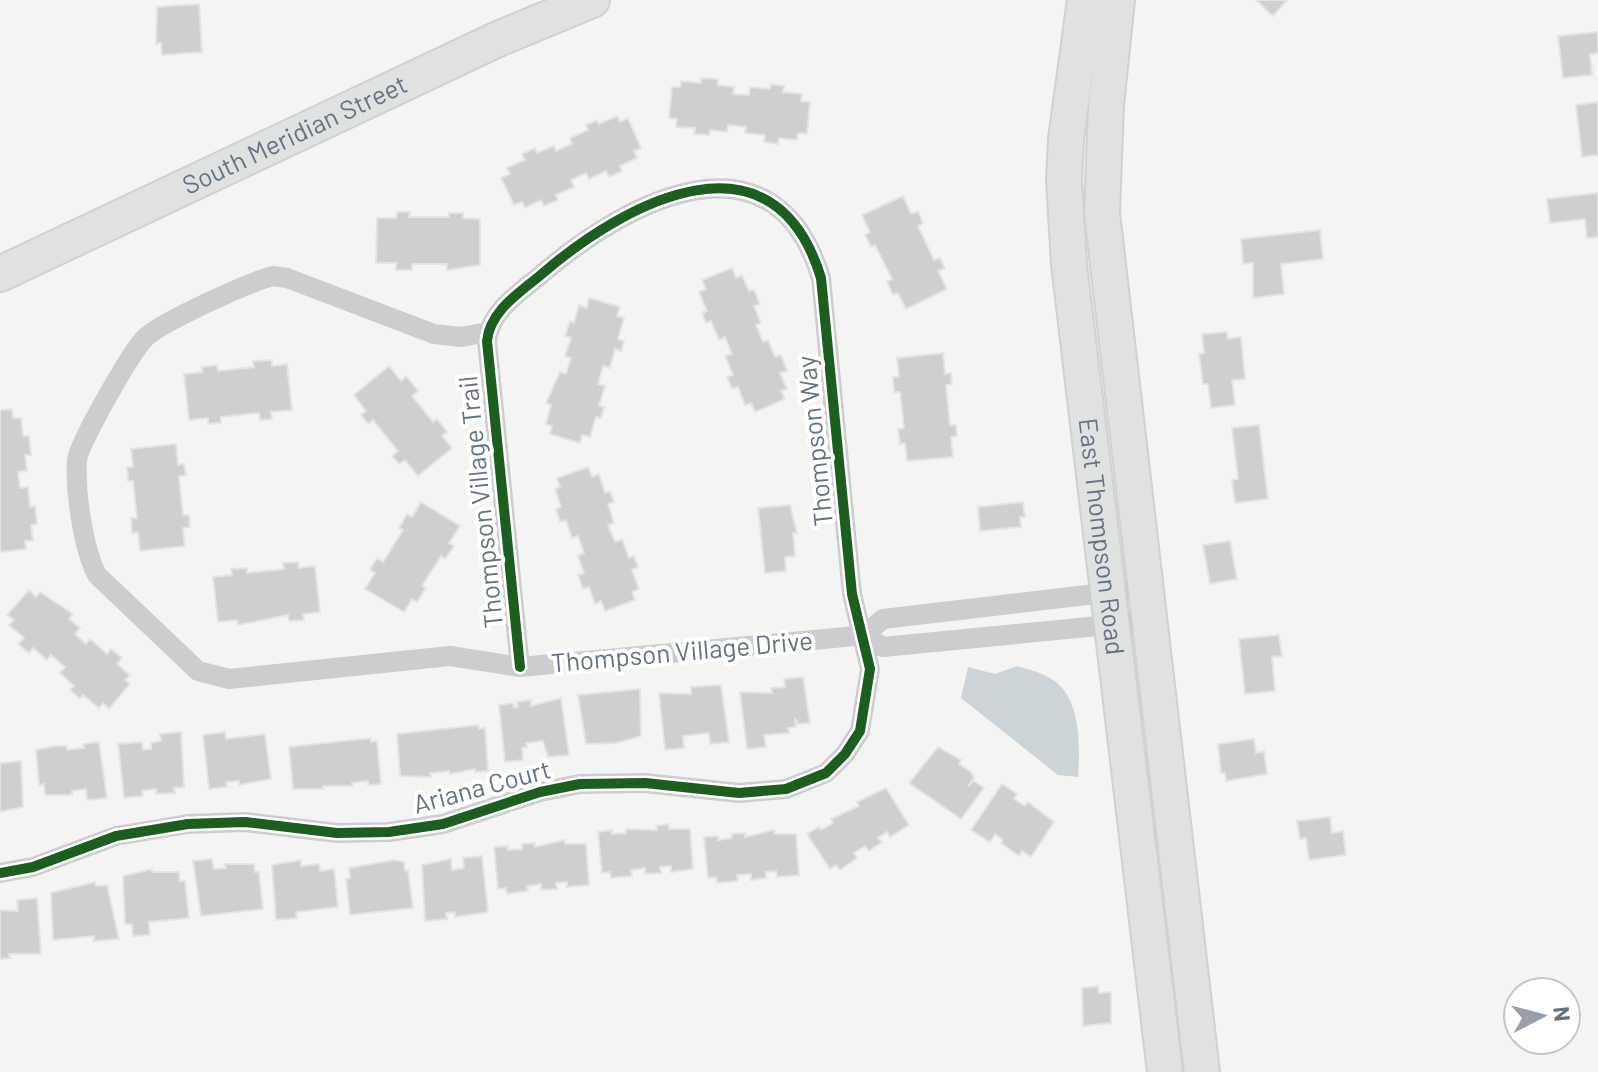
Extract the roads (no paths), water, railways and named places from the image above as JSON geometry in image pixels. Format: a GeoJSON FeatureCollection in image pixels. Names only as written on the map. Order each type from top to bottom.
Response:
{"type":"FeatureCollection","features":[{"type":"Feature","properties":{"kind":"main road","name":"South Meridian Street"},"geometry":{"type":"LineString","coordinates":[[0,274],[498,39],[592,0]]}},
{"type":"Feature","properties":{"kind":"main road","name":"East Thompson Road"},"geometry":{"type":"LineString","coordinates":[[1085,0],[1071,84],[1064,180],[1069,264],[1165,1072]]}},
{"type":"Feature","properties":{"kind":"main road","name":"East Thompson Road"},"geometry":{"type":"LineString","coordinates":[[1117,0],[1106,105],[1102,213],[1202,1072]]}},
{"type":"Feature","properties":{"kind":"street","name":"Thompson Way"},"geometry":{"type":"LineString","coordinates":[[488,332],[498,313],[581,242],[691,189],[727,186],[763,197],[785,212],[807,243],[821,278],[852,594],[864,635]]}},
{"type":"Feature","properties":{"kind":"street","name":"Thompson Village Drive"},"geometry":{"type":"LineString","coordinates":[[488,332],[461,337],[434,334],[273,276],[162,327],[135,349],[79,452],[85,542],[88,559],[97,575],[198,671],[211,677],[229,679],[450,656],[520,667],[864,635],[883,619],[1148,605]]}},
{"type":"Feature","properties":{"kind":"street","name":"Thompson Village Trail"},"geometry":{"type":"LineString","coordinates":[[488,332],[520,667]]}},
{"type":"Feature","properties":{"kind":"street","name":"Thompson Village Drive"},"geometry":{"type":"LineString","coordinates":[[864,635],[883,647],[1148,605]]}},
{"type":"Feature","properties":{"kind":"street","name":"Ariana Court"},"geometry":{"type":"LineString","coordinates":[[0,873],[33,867],[116,836],[188,824],[245,822],[337,833],[389,832],[443,824],[540,792],[580,784],[645,783],[724,793],[797,787],[835,766],[860,731],[870,669],[864,635]]}}]}
